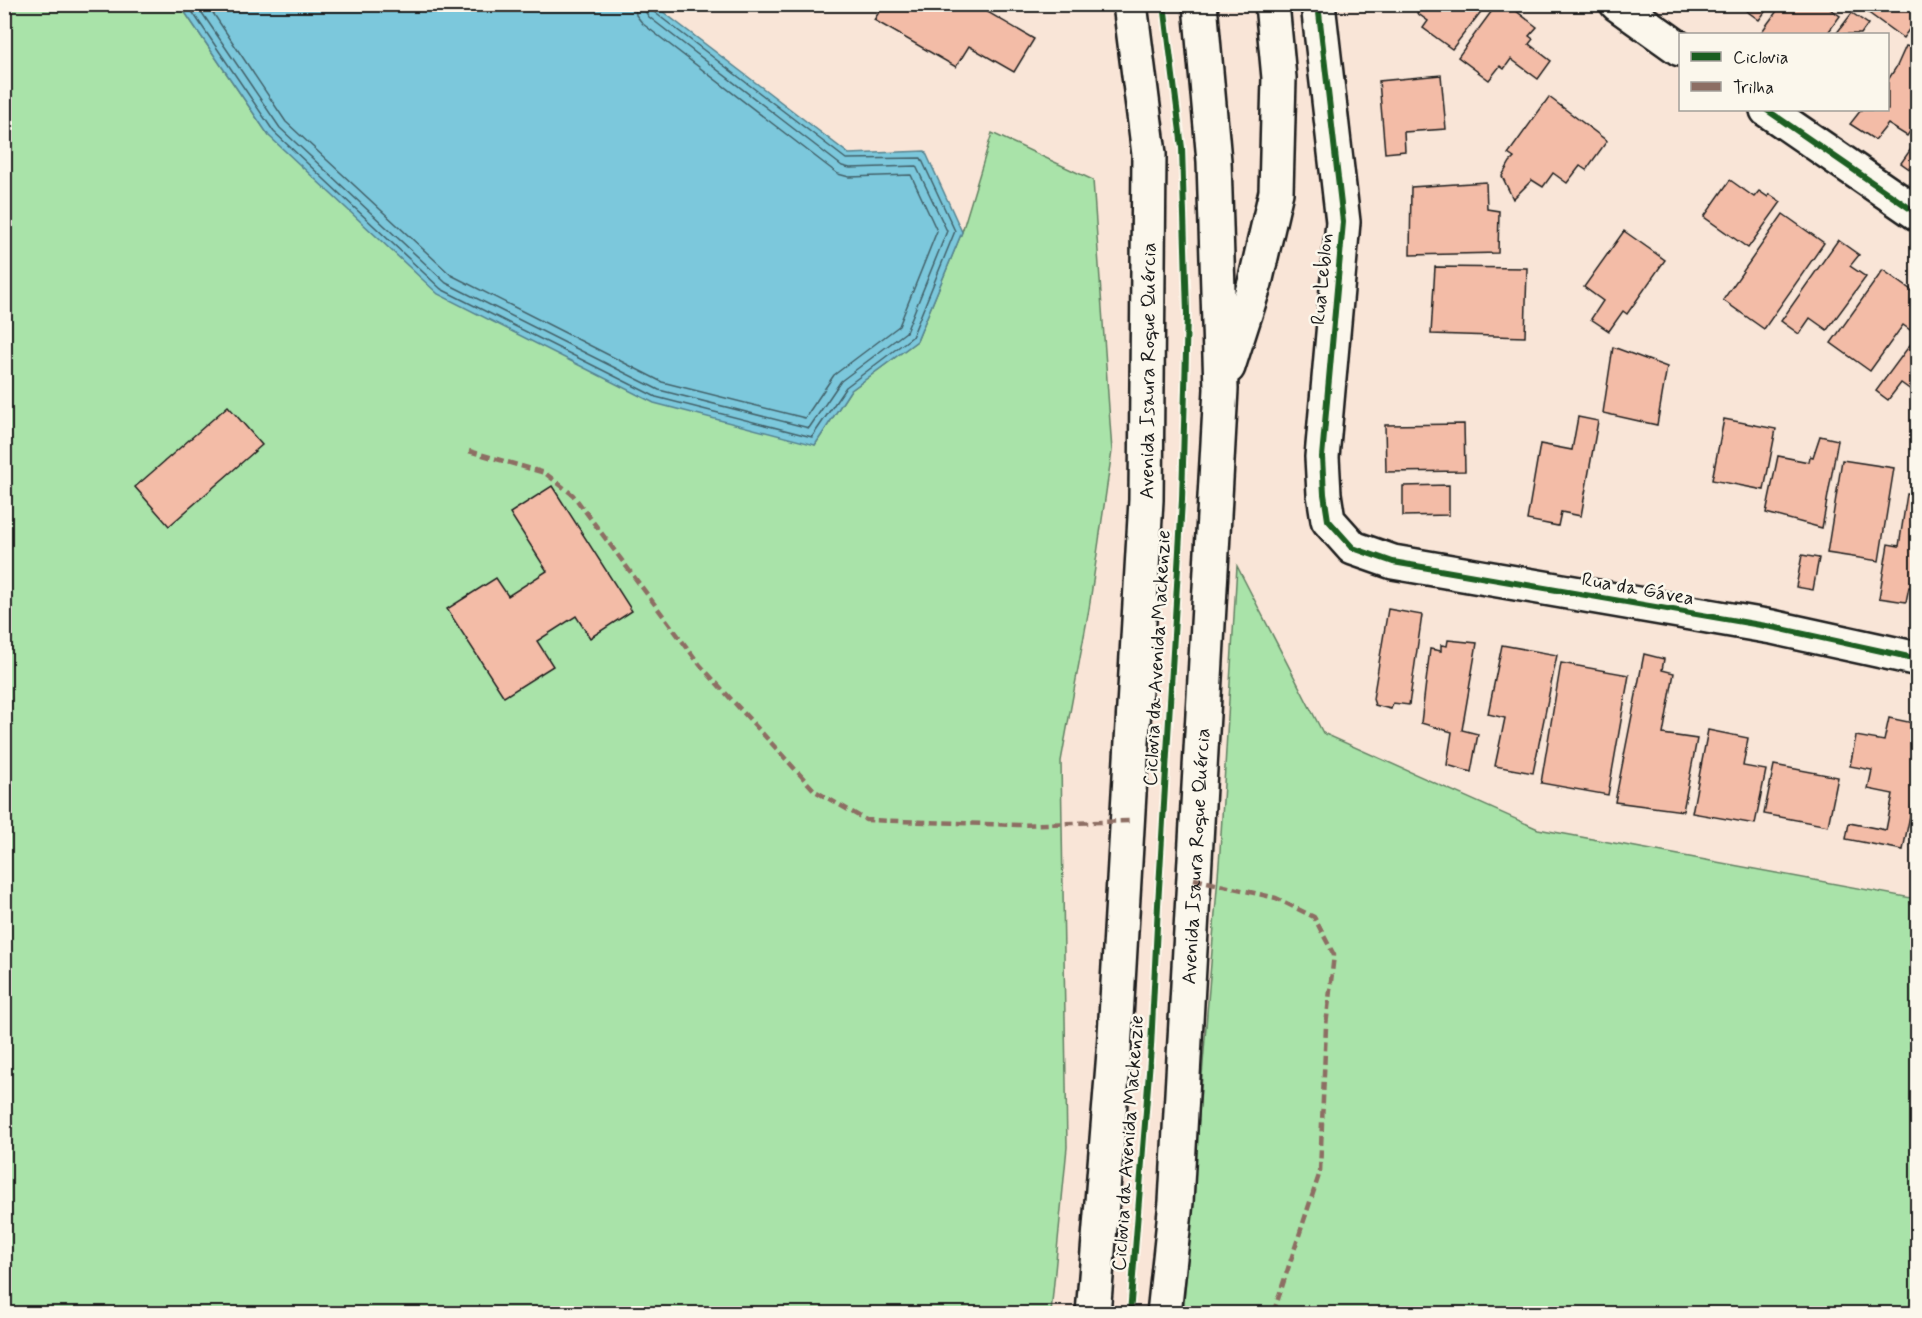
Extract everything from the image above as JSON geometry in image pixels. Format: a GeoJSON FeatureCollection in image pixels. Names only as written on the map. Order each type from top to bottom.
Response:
{"type":"FeatureCollection","features":[{"type":"Feature","properties":{"kind":"main road","name":"Avenida Isaura Roque Quércia"},"geometry":{"type":"LineString","coordinates":[[1093,1314],[1115,1040],[1146,500],[1149,154],[1130,4]]}},
{"type":"Feature","properties":{"kind":"main road","name":"Avenida Isaura Roque Quércia"},"geometry":{"type":"LineString","coordinates":[[1164,1314],[1176,1202],[1221,389],[1214,161],[1200,4]]}},
{"type":"Feature","properties":{"kind":"main road"},"geometry":{"type":"LineString","coordinates":[[1221,389],[1256,283],[1276,192],[1279,78],[1272,4]]}},
{"type":"Feature","properties":{"kind":"main road","name":"Rua Leblon"},"geometry":{"type":"LineString","coordinates":[[1318,4],[1343,222],[1322,457],[1328,520],[1353,548]]}},
{"type":"Feature","properties":{"kind":"main road"},"geometry":{"type":"LineString","coordinates":[[1617,4],[1679,48]]}},
{"type":"Feature","properties":{"kind":"main road"},"geometry":{"type":"LineString","coordinates":[[1768,111],[1917,214]]}},
{"type":"Feature","properties":{"kind":"main road","name":"Rua da Gávea"},"geometry":{"type":"LineString","coordinates":[[1353,548],[1393,562],[1772,627],[1917,659]]}},
{"type":"Feature","properties":{"kind":"green space"},"geometry":{"type":"Polygon","coordinates":[[[4,5],[180,5],[269,136],[815,445],[850,391],[917,341],[962,232],[992,133],[1093,180],[1112,451],[1089,609],[1061,761],[1067,1147],[1051,1313],[5,1313],[4,5]]]}},
{"type":"Feature","properties":{"kind":"green space"},"geometry":{"type":"Polygon","coordinates":[[[1237,566],[1323,733],[1538,829],[1917,899],[1917,1313],[1183,1314],[1220,851],[1237,566]]]}},
{"type":"Feature","properties":{"kind":"water"},"geometry":{"type":"Polygon","coordinates":[[[180,5],[654,5],[849,154],[925,151],[962,232],[917,341],[850,391],[815,445],[654,403],[438,294],[269,136],[180,5]]]}},
{"type":"Feature","properties":{"kind":"building"},"geometry":{"type":"Polygon","coordinates":[[[884,4],[974,4],[1034,39],[1014,72],[969,46],[956,67],[874,20],[884,4]]]}},
{"type":"Feature","properties":{"kind":"building"},"geometry":{"type":"Polygon","coordinates":[[[1423,4],[1487,4],[1452,49],[1423,28],[1428,21],[1417,13],[1423,4]]]}},
{"type":"Feature","properties":{"kind":"building"},"geometry":{"type":"Polygon","coordinates":[[[1497,4],[1507,4],[1537,27],[1529,36],[1533,39],[1529,44],[1551,61],[1538,79],[1511,59],[1504,69],[1500,66],[1489,80],[1458,57],[1497,4]]]}},
{"type":"Feature","properties":{"kind":"building"},"geometry":{"type":"Polygon","coordinates":[[[1737,4],[1771,4],[1759,20],[1737,4]]]}},
{"type":"Feature","properties":{"kind":"building"},"geometry":{"type":"Polygon","coordinates":[[[1782,4],[1823,4],[1840,16],[1828,33],[1761,33],[1782,4]]]}},
{"type":"Feature","properties":{"kind":"building"},"geometry":{"type":"Polygon","coordinates":[[[1860,4],[1918,4],[1918,17],[1903,38],[1859,6],[1860,4]]]}},
{"type":"Feature","properties":{"kind":"building"},"geometry":{"type":"Polygon","coordinates":[[[1852,13],[1868,24],[1862,33],[1837,33],[1852,13]]]}},
{"type":"Feature","properties":{"kind":"building"},"geometry":{"type":"Polygon","coordinates":[[[1906,46],[1916,49],[1918,47],[1918,119],[1907,136],[1888,124],[1875,140],[1850,124],[1860,111],[1889,111],[1889,78],[1906,46]]]}},
{"type":"Feature","properties":{"kind":"building"},"geometry":{"type":"Polygon","coordinates":[[[1441,75],[1446,129],[1404,132],[1405,151],[1385,153],[1379,81],[1441,75]]]}},
{"type":"Feature","properties":{"kind":"building"},"geometry":{"type":"Polygon","coordinates":[[[1549,97],[1607,141],[1586,170],[1580,166],[1567,183],[1553,173],[1543,187],[1532,180],[1513,199],[1502,176],[1514,158],[1508,154],[1549,97]]]}},
{"type":"Feature","properties":{"kind":"building"},"geometry":{"type":"Polygon","coordinates":[[[1918,139],[1918,175],[1901,163],[1918,139]]]}},
{"type":"Feature","properties":{"kind":"building"},"geometry":{"type":"Polygon","coordinates":[[[1730,180],[1754,197],[1759,191],[1781,202],[1748,248],[1704,217],[1730,180]]]}},
{"type":"Feature","properties":{"kind":"building"},"geometry":{"type":"Polygon","coordinates":[[[1486,182],[1487,209],[1499,211],[1498,253],[1410,255],[1411,187],[1486,182]]]}},
{"type":"Feature","properties":{"kind":"building"},"geometry":{"type":"Polygon","coordinates":[[[1783,214],[1824,243],[1764,329],[1723,300],[1783,214]]]}},
{"type":"Feature","properties":{"kind":"building"},"geometry":{"type":"Polygon","coordinates":[[[1624,231],[1665,260],[1627,314],[1623,311],[1609,331],[1591,319],[1603,301],[1584,287],[1624,231]]]}},
{"type":"Feature","properties":{"kind":"building"},"geometry":{"type":"Polygon","coordinates":[[[1838,240],[1859,255],[1850,266],[1866,277],[1827,330],[1810,318],[1799,334],[1781,321],[1838,240]]]}},
{"type":"Feature","properties":{"kind":"building"},"geometry":{"type":"Polygon","coordinates":[[[1435,267],[1527,268],[1525,337],[1431,334],[1435,267]]]}},
{"type":"Feature","properties":{"kind":"building"},"geometry":{"type":"Polygon","coordinates":[[[1883,270],[1918,295],[1918,326],[1913,332],[1903,325],[1870,371],[1831,343],[1883,270]]]}},
{"type":"Feature","properties":{"kind":"building"},"geometry":{"type":"Polygon","coordinates":[[[1918,334],[1918,395],[1901,383],[1888,400],[1876,391],[1918,334]]]}},
{"type":"Feature","properties":{"kind":"building"},"geometry":{"type":"Polygon","coordinates":[[[1613,347],[1667,367],[1657,425],[1603,413],[1613,347]]]}},
{"type":"Feature","properties":{"kind":"building"},"geometry":{"type":"Polygon","coordinates":[[[228,406],[262,445],[169,526],[135,487],[228,406]]]}},
{"type":"Feature","properties":{"kind":"building"},"geometry":{"type":"Polygon","coordinates":[[[1578,417],[1598,421],[1581,516],[1561,512],[1558,526],[1527,520],[1540,444],[1572,450],[1578,417]]]}},
{"type":"Feature","properties":{"kind":"building"},"geometry":{"type":"Polygon","coordinates":[[[1724,419],[1776,429],[1764,490],[1712,480],[1724,419]]]}},
{"type":"Feature","properties":{"kind":"building"},"geometry":{"type":"Polygon","coordinates":[[[1464,424],[1465,471],[1386,472],[1385,425],[1464,424]]]}},
{"type":"Feature","properties":{"kind":"building"},"geometry":{"type":"Polygon","coordinates":[[[1820,436],[1838,440],[1822,528],[1766,513],[1778,456],[1809,462],[1820,436]]]}},
{"type":"Feature","properties":{"kind":"building"},"geometry":{"type":"Polygon","coordinates":[[[1842,460],[1894,468],[1879,561],[1827,553],[1842,460]]]}},
{"type":"Feature","properties":{"kind":"building"},"geometry":{"type":"Polygon","coordinates":[[[1449,485],[1449,515],[1403,516],[1403,486],[1449,485]]]}},
{"type":"Feature","properties":{"kind":"building"},"geometry":{"type":"Polygon","coordinates":[[[552,486],[632,611],[590,638],[576,616],[537,641],[553,666],[504,697],[447,609],[496,578],[508,596],[547,571],[510,513],[552,486]]]}},
{"type":"Feature","properties":{"kind":"building"},"geometry":{"type":"Polygon","coordinates":[[[1907,494],[1918,495],[1918,588],[1909,587],[1906,602],[1879,598],[1888,544],[1899,546],[1907,494]]]}},
{"type":"Feature","properties":{"kind":"building"},"geometry":{"type":"Polygon","coordinates":[[[1802,555],[1819,558],[1813,590],[1796,587],[1802,555]]]}},
{"type":"Feature","properties":{"kind":"building"},"geometry":{"type":"Polygon","coordinates":[[[1388,609],[1422,615],[1409,705],[1393,703],[1391,709],[1375,705],[1373,699],[1388,609]]]}},
{"type":"Feature","properties":{"kind":"building"},"geometry":{"type":"Polygon","coordinates":[[[1448,640],[1477,643],[1462,730],[1478,734],[1471,772],[1447,765],[1452,732],[1421,723],[1430,649],[1441,651],[1441,645],[1447,646],[1448,640]]]}},
{"type":"Feature","properties":{"kind":"building"},"geometry":{"type":"Polygon","coordinates":[[[1502,645],[1557,655],[1533,773],[1495,766],[1505,718],[1488,714],[1502,645]]]}},
{"type":"Feature","properties":{"kind":"building"},"geometry":{"type":"Polygon","coordinates":[[[1644,654],[1664,659],[1662,670],[1674,673],[1663,734],[1697,739],[1683,811],[1615,802],[1644,654]]]}},
{"type":"Feature","properties":{"kind":"building"},"geometry":{"type":"Polygon","coordinates":[[[1561,663],[1629,675],[1608,795],[1541,783],[1561,663]]]}},
{"type":"Feature","properties":{"kind":"building"},"geometry":{"type":"Polygon","coordinates":[[[1889,718],[1918,724],[1918,776],[1903,850],[1846,839],[1849,823],[1886,830],[1893,794],[1868,789],[1872,770],[1850,766],[1856,736],[1884,741],[1889,718]]]}},
{"type":"Feature","properties":{"kind":"building"},"geometry":{"type":"Polygon","coordinates":[[[1708,730],[1748,738],[1743,766],[1766,770],[1755,824],[1692,813],[1708,730]]]}},
{"type":"Feature","properties":{"kind":"building"},"geometry":{"type":"Polygon","coordinates":[[[1774,765],[1838,777],[1828,826],[1764,814],[1774,765]]]}},
{"type":"Feature","properties":{"kind":"marked path"},"geometry":{"type":"LineString","coordinates":[[469,451],[545,473],[573,495],[700,665],[815,791],[866,820],[1018,825],[1129,821]]}},
{"type":"Feature","properties":{"kind":"marked path"},"geometry":{"type":"LineString","coordinates":[[1194,879],[1276,898],[1314,917],[1334,955],[1326,1026],[1320,1172],[1273,1314]]}},
{"type":"Feature","properties":{"kind":"cycle path","name":"Ciclovia da Avenida Mackenzie"},"geometry":{"type":"LineString","coordinates":[[1130,1314],[1151,1047],[1182,500],[1187,314],[1182,148],[1164,4]]}},
{"type":"Feature","properties":{"kind":"cycle path"},"geometry":{"type":"LineString","coordinates":[[1318,4],[1343,222],[1322,457],[1324,494],[1328,520],[1353,548],[1393,562],[1772,627],[1918,659]]}},
{"type":"Feature","properties":{"kind":"cycle path"},"geometry":{"type":"LineString","coordinates":[[1768,111],[1918,214]]}}]}
